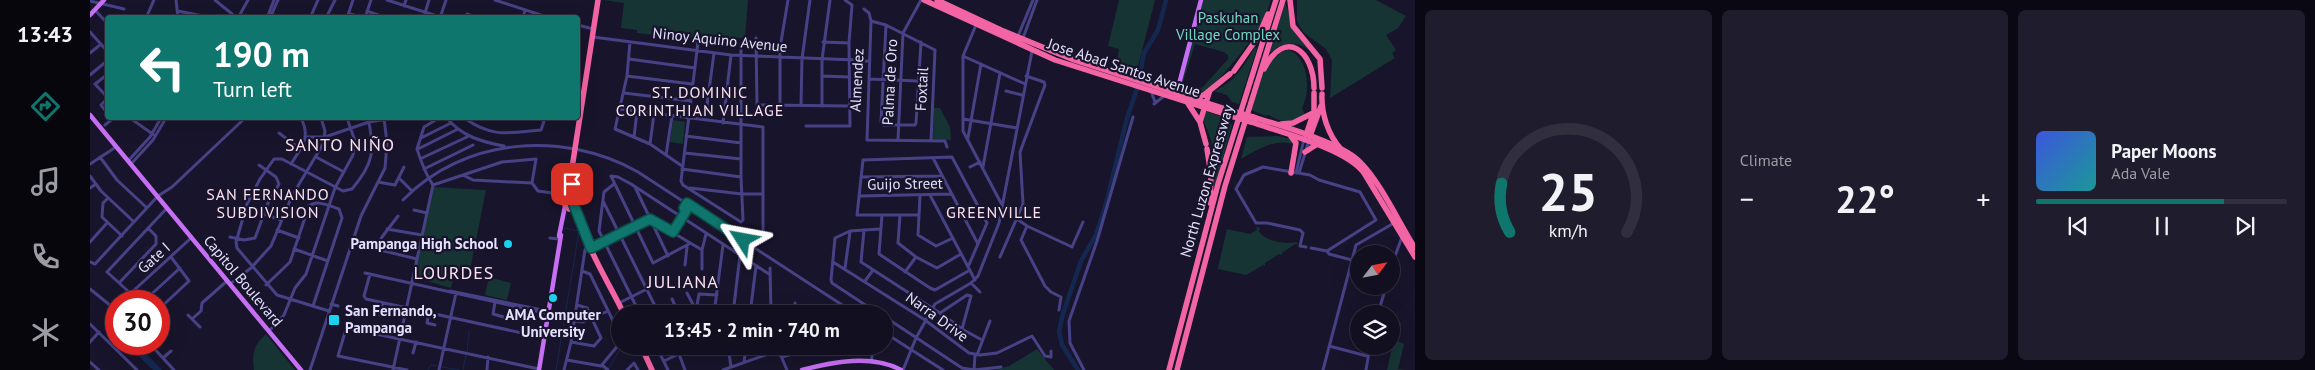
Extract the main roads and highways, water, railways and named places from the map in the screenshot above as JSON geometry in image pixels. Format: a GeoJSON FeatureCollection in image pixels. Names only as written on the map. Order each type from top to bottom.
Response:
{"type":"FeatureCollection","features":[{"type":"Feature","properties":{"kind":"highway"},"geometry":{"type":"LineString","coordinates":[[580,112],[596,0]]}},
{"type":"Feature","properties":{"kind":"highway","name":"Jose Abad Santos Avenue"},"geometry":{"type":"LineString","coordinates":[[923,0],[948,8],[1058,53],[1066,60]]}},
{"type":"Feature","properties":{"kind":"highway","name":"Jose Abad Santos Avenue"},"geometry":{"type":"LineString","coordinates":[[937,0],[976,25],[1032,51],[1056,60],[1066,60],[1188,99]]}},
{"type":"Feature","properties":{"kind":"highway"},"geometry":{"type":"LineString","coordinates":[[1200,122],[1204,98],[1232,72],[1258,37],[1275,0]]}},
{"type":"Feature","properties":{"kind":"highway","name":"North Luzon Expressway"},"geometry":{"type":"LineString","coordinates":[[1169,370],[1205,230],[1244,96],[1275,0]]}},
{"type":"Feature","properties":{"kind":"highway","name":"North Luzon Expressway"},"geometry":{"type":"LineString","coordinates":[[1177,370],[1225,186],[1283,0]]}},
{"type":"Feature","properties":{"kind":"highway"},"geometry":{"type":"LineString","coordinates":[[1290,0],[1293,26],[1320,58],[1321,106],[1307,138]]}},
{"type":"Feature","properties":{"kind":"highway"},"geometry":{"type":"LineString","coordinates":[[1255,89],[1270,58],[1278,50],[1288,47],[1301,50],[1310,62],[1314,73],[1314,113],[1307,138]]}},
{"type":"Feature","properties":{"kind":"highway"},"geometry":{"type":"LineString","coordinates":[[1056,60],[1058,53]]}},
{"type":"Feature","properties":{"kind":"highway","name":"Jose Abad Santos Avenue"},"geometry":{"type":"LineString","coordinates":[[1143,86],[1164,96],[1188,99],[1204,98],[1231,113],[1290,135],[1307,138],[1316,145],[1354,162],[1371,185],[1402,237],[1414,252]]}},
{"type":"Feature","properties":{"kind":"highway"},"geometry":{"type":"LineString","coordinates":[[1204,98],[1188,99],[1200,122],[1207,146],[1211,189],[1205,230]]}},
{"type":"Feature","properties":{"kind":"highway"},"geometry":{"type":"LineString","coordinates":[[1321,106],[1332,135],[1342,151]]}},
{"type":"Feature","properties":{"kind":"highway"},"geometry":{"type":"LineString","coordinates":[[1267,122],[1289,124],[1314,113]]}},
{"type":"Feature","properties":{"kind":"highway"},"geometry":{"type":"LineString","coordinates":[[579,120],[569,204],[620,305]]}},
{"type":"Feature","properties":{"kind":"highway","name":"Jose Abad Santos Avenue"},"geometry":{"type":"LineString","coordinates":[[1252,120],[1267,122],[1355,157],[1363,165],[1394,212]]}},
{"type":"Feature","properties":{"kind":"highway"},"geometry":{"type":"LineString","coordinates":[[1290,135],[1296,143],[1295,173]]}},
{"type":"Feature","properties":{"kind":"highway"},"geometry":{"type":"LineString","coordinates":[[1305,152],[1316,145]]}},
{"type":"Feature","properties":{"kind":"highway"},"geometry":{"type":"LineString","coordinates":[[569,204],[572,172]]}},
{"type":"Feature","properties":{"kind":"highway"},"geometry":{"type":"LineString","coordinates":[[1371,185],[1394,212],[1414,252]]}},
{"type":"Feature","properties":{"kind":"highway"},"geometry":{"type":"LineString","coordinates":[[645,355],[652,370]]}},
{"type":"Feature","properties":{"kind":"main road"},"geometry":{"type":"LineString","coordinates":[[1201,0],[1178,88],[1204,98]]}},
{"type":"Feature","properties":{"kind":"main road"},"geometry":{"type":"LineString","coordinates":[[90,15],[102,2]]}},
{"type":"Feature","properties":{"kind":"main road","name":"Capitol Boulevard"},"geometry":{"type":"LineString","coordinates":[[90,114],[301,370]]}},
{"type":"Feature","properties":{"kind":"main road"},"geometry":{"type":"LineString","coordinates":[[539,370],[560,237],[569,204]]}},
{"type":"Feature","properties":{"kind":"main road"},"geometry":{"type":"LineString","coordinates":[[802,370],[846,361],[883,363],[902,370]]}},
{"type":"Feature","properties":{"kind":"water"},"geometry":{"type":"Polygon","coordinates":[[[137,355],[148,355],[162,370],[153,370],[137,355]]]}},
{"type":"Feature","properties":{"kind":"waterway"},"geometry":{"type":"LineString","coordinates":[[1078,370],[1062,345],[1059,331],[1063,314],[1081,261],[1096,235],[1105,208],[1127,118],[1137,89],[1144,53],[1158,30],[1166,0]]}},
{"type":"Feature","properties":{"kind":"waterway"},"geometry":{"type":"LineString","coordinates":[[556,370],[579,231],[564,228]]}},
{"type":"Feature","properties":{"kind":"waterway"},"geometry":{"type":"LineString","coordinates":[[467,352],[469,331]]}},
{"type":"Feature","properties":{"kind":"waterway"},"geometry":{"type":"LineString","coordinates":[[463,370],[466,355]]}},
{"type":"Feature","properties":{"kind":"waterway"},"geometry":{"type":"LineString","coordinates":[[609,368],[617,355]]}},
{"type":"Feature","properties":{"kind":"waterway"},"geometry":{"type":"LineString","coordinates":[[428,370],[431,365],[460,370]]}},
{"type":"Feature","properties":{"kind":"place","name":"Pampanga High School"},"geometry":{"type":"Point","coordinates":[508,244]}},
{"type":"Feature","properties":{"kind":"place","name":"AMA Computer University"},"geometry":{"type":"Point","coordinates":[553,298]}},
{"type":"Feature","properties":{"kind":"place","name":"San Fernando, Pampanga"},"geometry":{"type":"Point","coordinates":[334,320]}},
{"type":"Feature","properties":{"kind":"district","name":"ST. DOMINIC CORINTHIAN VILLAGE"},"geometry":{"type":"Point","coordinates":[700,101]}},
{"type":"Feature","properties":{"kind":"district","name":"SANTO NIÑO"},"geometry":{"type":"Point","coordinates":[340,145]}},
{"type":"Feature","properties":{"kind":"district","name":"SAN FERNANDO SUBDIVISION"},"geometry":{"type":"Point","coordinates":[268,203]}},
{"type":"Feature","properties":{"kind":"district","name":"GREENVILLE"},"geometry":{"type":"Point","coordinates":[994,212]}},
{"type":"Feature","properties":{"kind":"district","name":"LOURDES"},"geometry":{"type":"Point","coordinates":[454,273]}},
{"type":"Feature","properties":{"kind":"district","name":"JULIANA"},"geometry":{"type":"Point","coordinates":[683,282]}},
{"type":"Feature","properties":{"kind":"park label","name":"Paskuhan Village Complex"},"geometry":{"type":"Point","coordinates":[1228,26]}}]}
